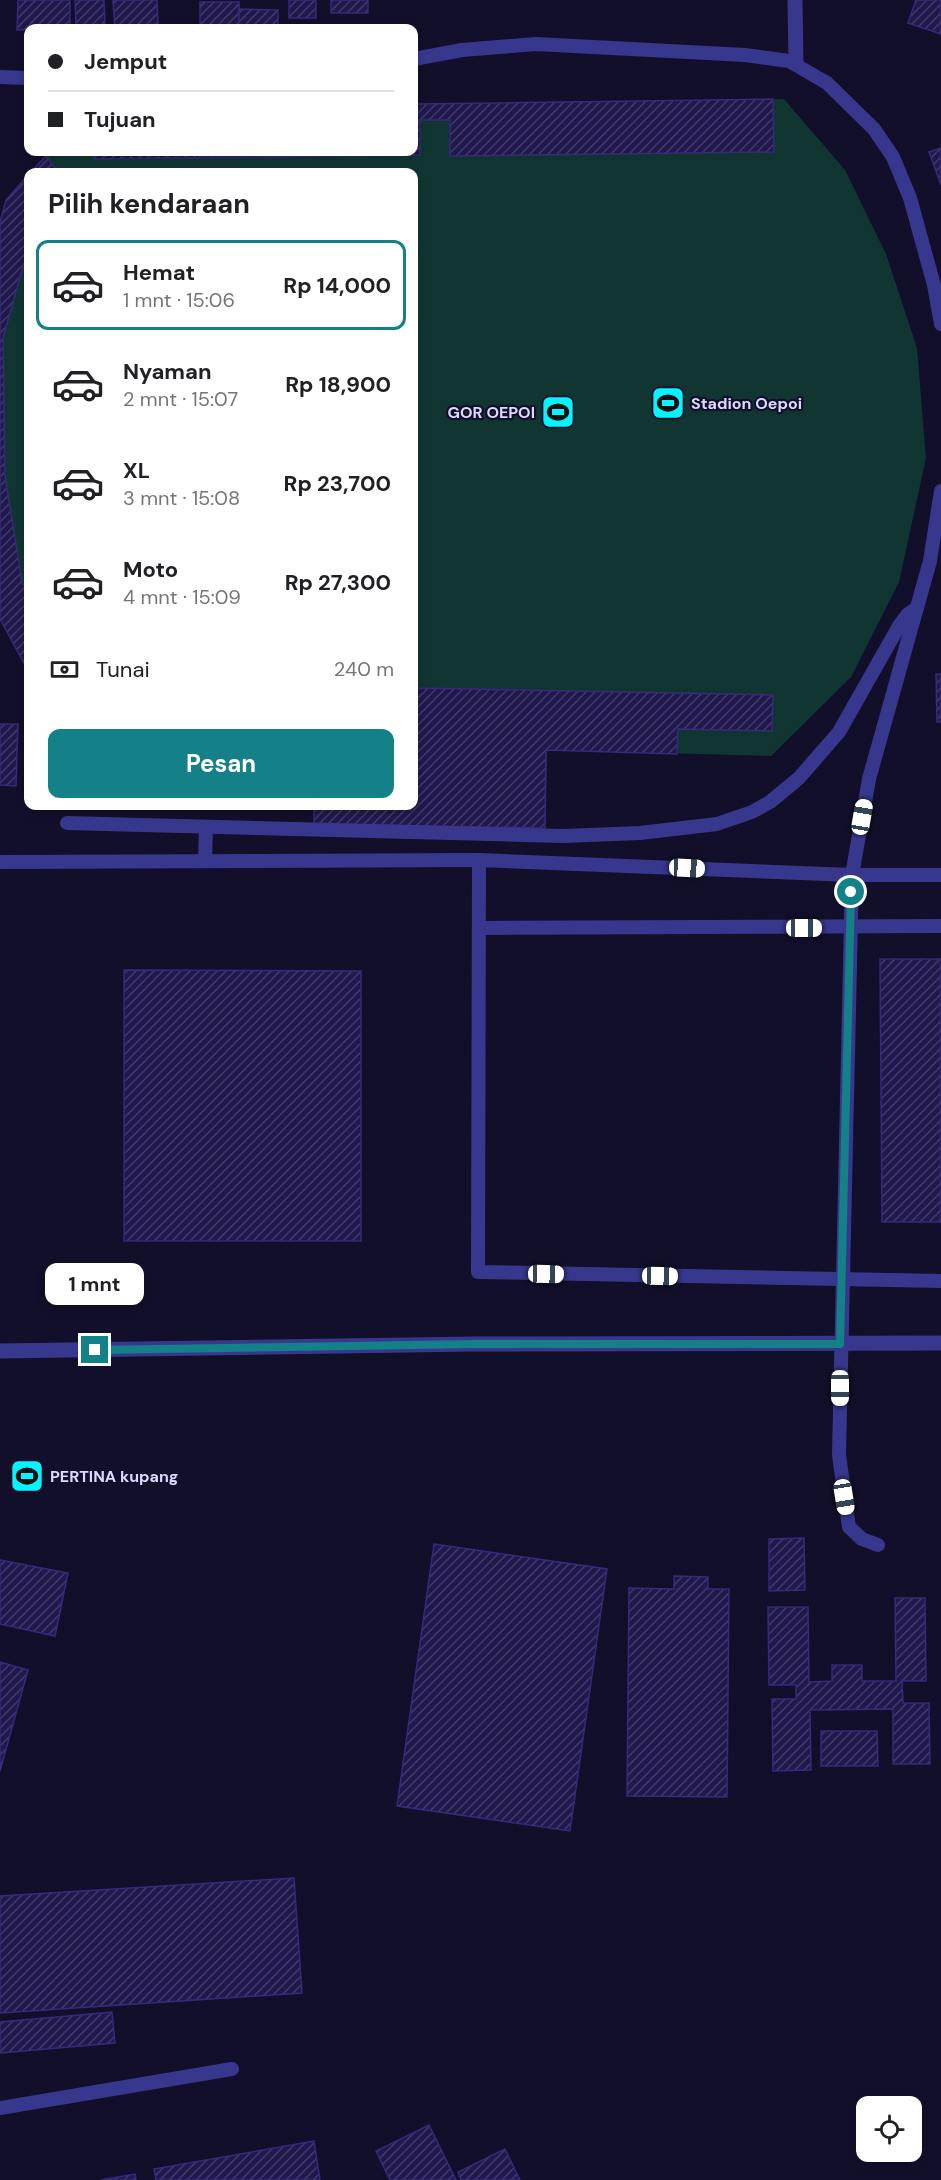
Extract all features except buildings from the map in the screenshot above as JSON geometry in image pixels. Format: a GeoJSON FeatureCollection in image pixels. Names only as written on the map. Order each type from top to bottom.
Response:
{"type":"FeatureCollection","features":[{"type":"Feature","properties":{"kind":"street"},"geometry":{"type":"LineString","coordinates":[[795,0],[796,64]]}},
{"type":"Feature","properties":{"kind":"street"},"geometry":{"type":"LineString","coordinates":[[0,1351],[475,1344],[941,1343]]}},
{"type":"Feature","properties":{"kind":"lane"},"geometry":{"type":"LineString","coordinates":[[418,58],[462,50],[536,44],[745,56],[789,61],[796,64],[827,83],[848,103],[874,129],[893,157],[910,198],[934,285],[941,324]]}},
{"type":"Feature","properties":{"kind":"lane"},"geometry":{"type":"LineString","coordinates":[[0,76],[24,78]]}},
{"type":"Feature","properties":{"kind":"lane"},"geometry":{"type":"LineString","coordinates":[[878,1545],[862,1539],[849,1527],[839,1455],[852,875],[869,779],[930,561],[941,491]]}},
{"type":"Feature","properties":{"kind":"lane"},"geometry":{"type":"LineString","coordinates":[[67,823],[563,836],[640,833],[717,824],[752,812],[799,778],[839,732],[899,626],[908,614],[917,608]]}},
{"type":"Feature","properties":{"kind":"lane"},"geometry":{"type":"LineString","coordinates":[[205,861],[206,827]]}},
{"type":"Feature","properties":{"kind":"lane"},"geometry":{"type":"LineString","coordinates":[[479,860],[478,1272],[941,1281]]}},
{"type":"Feature","properties":{"kind":"lane"},"geometry":{"type":"LineString","coordinates":[[0,862],[479,860],[852,875],[941,874]]}},
{"type":"Feature","properties":{"kind":"lane"},"geometry":{"type":"LineString","coordinates":[[479,928],[941,926]]}},
{"type":"Feature","properties":{"kind":"lane"},"geometry":{"type":"LineString","coordinates":[[0,2108],[232,2069]]}},
{"type":"Feature","properties":{"kind":"green space","name":"Stadion Oepoi"},"geometry":{"type":"Polygon","coordinates":[[[784,99],[845,170],[886,254],[917,348],[926,458],[899,582],[851,677],[771,756],[547,750],[546,792],[418,790],[418,168],[35,168],[45,156],[418,156],[418,104],[784,99]]]}},
{"type":"Feature","properties":{"kind":"green space"},"geometry":{"type":"Polygon","coordinates":[[[24,180],[24,664],[0,619],[0,222],[6,200],[24,180]]]}},
{"type":"Feature","properties":{"kind":"place","name":"Stadion Oepoi"},"geometry":{"type":"Point","coordinates":[668,403]}},
{"type":"Feature","properties":{"kind":"place","name":"GOR OEPOI"},"geometry":{"type":"Point","coordinates":[558,412]}},
{"type":"Feature","properties":{"kind":"place","name":"PERTINA kupang"},"geometry":{"type":"Point","coordinates":[27,1476]}},
{"type":"Feature","properties":{"kind":"route"},"geometry":{"type":"LineString","coordinates":[[95,1350],[475,1344],[840,1344],[851,892]]}}]}
